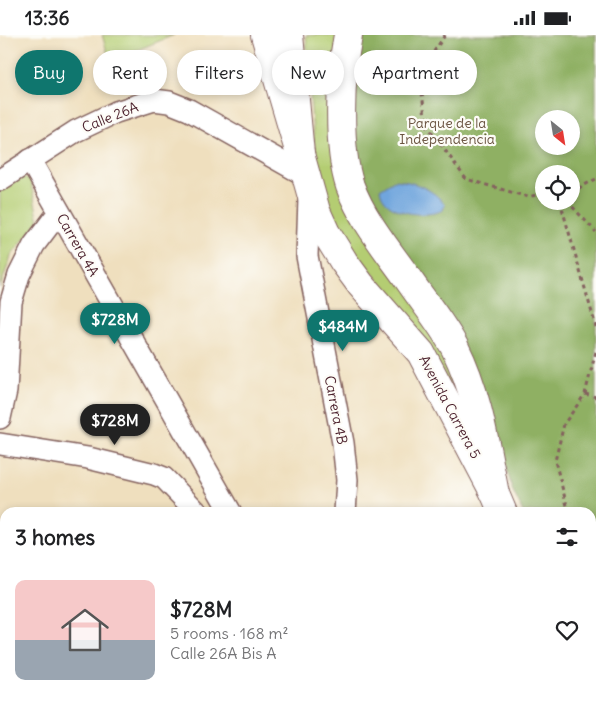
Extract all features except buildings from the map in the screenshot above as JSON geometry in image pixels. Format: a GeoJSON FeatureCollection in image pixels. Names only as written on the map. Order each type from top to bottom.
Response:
{"type":"FeatureCollection","features":[{"type":"Feature","properties":{"kind":"main road"},"geometry":{"type":"LineString","coordinates":[[265,35],[304,173]]}},
{"type":"Feature","properties":{"kind":"main road","name":"Avenida Carrera 5"},"geometry":{"type":"LineString","coordinates":[[289,35],[304,173],[316,211],[326,233],[361,285],[421,353],[499,503]]}},
{"type":"Feature","properties":{"kind":"main road"},"geometry":{"type":"LineString","coordinates":[[348,35],[345,50],[342,115],[344,156],[350,186],[368,222],[454,346],[469,377],[476,399],[499,503]]}},
{"type":"Feature","properties":{"kind":"street","name":"Calle 26A"},"geometry":{"type":"LineString","coordinates":[[0,180],[76,131],[116,112],[154,100],[169,102],[189,110],[304,173]]}},
{"type":"Feature","properties":{"kind":"street","name":"Carrera 4A"},"geometry":{"type":"LineString","coordinates":[[30,160],[228,507]]}},
{"type":"Feature","properties":{"kind":"street","name":"Carrera 4B"},"geometry":{"type":"LineString","coordinates":[[304,173],[307,256],[343,443],[347,480],[346,507]]}},
{"type":"Feature","properties":{"kind":"street"},"geometry":{"type":"LineString","coordinates":[[0,418],[6,391],[5,307],[34,245],[59,212]]}},
{"type":"Feature","properties":{"kind":"street"},"geometry":{"type":"LineString","coordinates":[[0,444],[88,458],[154,474],[164,479],[192,507]]}},
{"type":"Feature","properties":{"kind":"path"},"geometry":{"type":"LineString","coordinates":[[445,35],[423,68],[422,93],[426,125],[466,179],[528,197],[535,195]]}},
{"type":"Feature","properties":{"kind":"path"},"geometry":{"type":"LineString","coordinates":[[580,188],[596,179]]}},
{"type":"Feature","properties":{"kind":"path"},"geometry":{"type":"LineString","coordinates":[[563,210],[596,327]]}},
{"type":"Feature","properties":{"kind":"path"},"geometry":{"type":"LineString","coordinates":[[575,210],[596,232]]}},
{"type":"Feature","properties":{"kind":"path"},"geometry":{"type":"LineString","coordinates":[[567,507],[555,461],[564,424],[584,393],[596,351]]}},
{"type":"Feature","properties":{"kind":"path"},"geometry":{"type":"LineString","coordinates":[[584,393],[596,397]]}},
{"type":"Feature","properties":{"kind":"green space"},"geometry":{"type":"Polygon","coordinates":[[[102,35],[174,35],[137,50],[107,50],[102,35]]]}},
{"type":"Feature","properties":{"kind":"green space"},"geometry":{"type":"Polygon","coordinates":[[[306,35],[339,35],[354,77],[354,95],[360,95],[459,370],[472,425],[428,346],[382,284],[343,237],[319,184],[310,95],[344,95],[344,50],[307,50],[306,35]]]}},
{"type":"Feature","properties":{"kind":"green space","name":"Parque de la Independencia"},"geometry":{"type":"Polygon","coordinates":[[[358,35],[596,35],[596,507],[521,507],[512,489],[488,399],[370,211],[351,134],[354,92],[354,95],[477,95],[477,50],[357,50],[358,35]]]}},
{"type":"Feature","properties":{"kind":"green space"},"geometry":{"type":"Polygon","coordinates":[[[21,176],[30,180],[39,221],[11,256],[0,288],[0,190],[21,176]]]}},
{"type":"Feature","properties":{"kind":"water"},"geometry":{"type":"Polygon","coordinates":[[[394,180],[416,184],[429,190],[445,205],[443,210],[435,213],[416,214],[396,209],[388,204],[380,189],[394,180]]]}}]}
